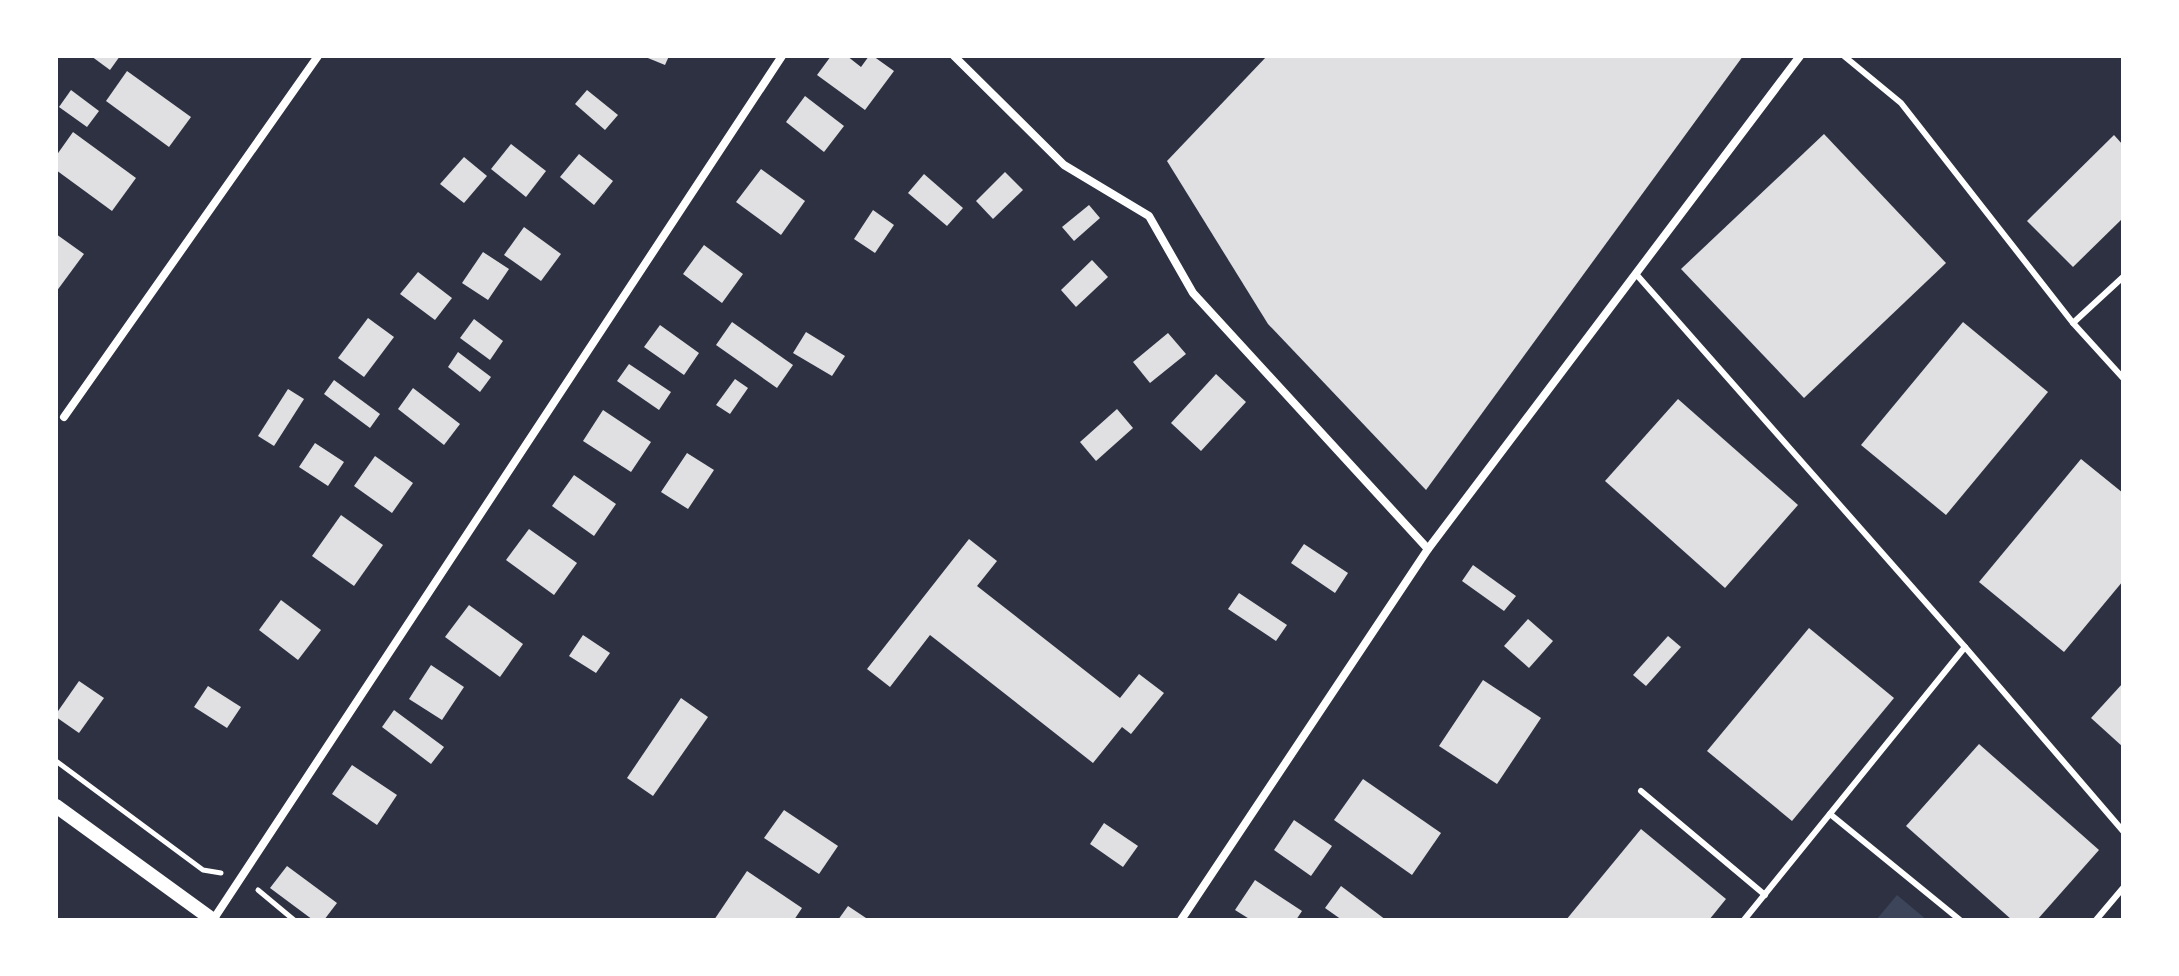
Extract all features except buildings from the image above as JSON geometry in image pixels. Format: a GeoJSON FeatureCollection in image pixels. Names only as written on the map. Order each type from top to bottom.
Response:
{"type":"FeatureCollection","features":[{"type":"Feature","properties":{"kind":"street"},"geometry":{"type":"LineString","coordinates":[[64,417],[318,56]]}},
{"type":"Feature","properties":{"kind":"street"},"geometry":{"type":"LineString","coordinates":[[56,806],[213,920],[782,56]]}},
{"type":"Feature","properties":{"kind":"street"},"geometry":{"type":"LineString","coordinates":[[954,56],[1064,165],[1149,216],[1193,293],[1428,549]]}},
{"type":"Feature","properties":{"kind":"street"},"geometry":{"type":"LineString","coordinates":[[1181,920],[1428,549],[1800,56]]}},
{"type":"Feature","properties":{"kind":"lane"},"geometry":{"type":"LineString","coordinates":[[1844,56],[1901,103],[2073,323],[2123,378]]}},
{"type":"Feature","properties":{"kind":"lane"},"geometry":{"type":"LineString","coordinates":[[1636,274],[2123,831]]}},
{"type":"Feature","properties":{"kind":"lane"},"geometry":{"type":"LineString","coordinates":[[2073,323],[2123,277]]}},
{"type":"Feature","properties":{"kind":"lane"},"geometry":{"type":"LineString","coordinates":[[1744,920],[1965,647]]}},
{"type":"Feature","properties":{"kind":"lane"},"geometry":{"type":"LineString","coordinates":[[1641,791],[1765,895]]}},
{"type":"Feature","properties":{"kind":"lane"},"geometry":{"type":"LineString","coordinates":[[1830,814],[1960,920]]}},
{"type":"Feature","properties":{"kind":"lane"},"geometry":{"type":"LineString","coordinates":[[2096,920],[2123,888]]}},
{"type":"Feature","properties":{"kind":"path"},"geometry":{"type":"LineString","coordinates":[[56,761],[203,870],[241,877],[294,920]]}},
{"type":"Feature","properties":{"kind":"shaded area"},"geometry":{"type":"Polygon","coordinates":[[[1897,895],[1927,920],[1876,920],[1897,895]]]}}]}
